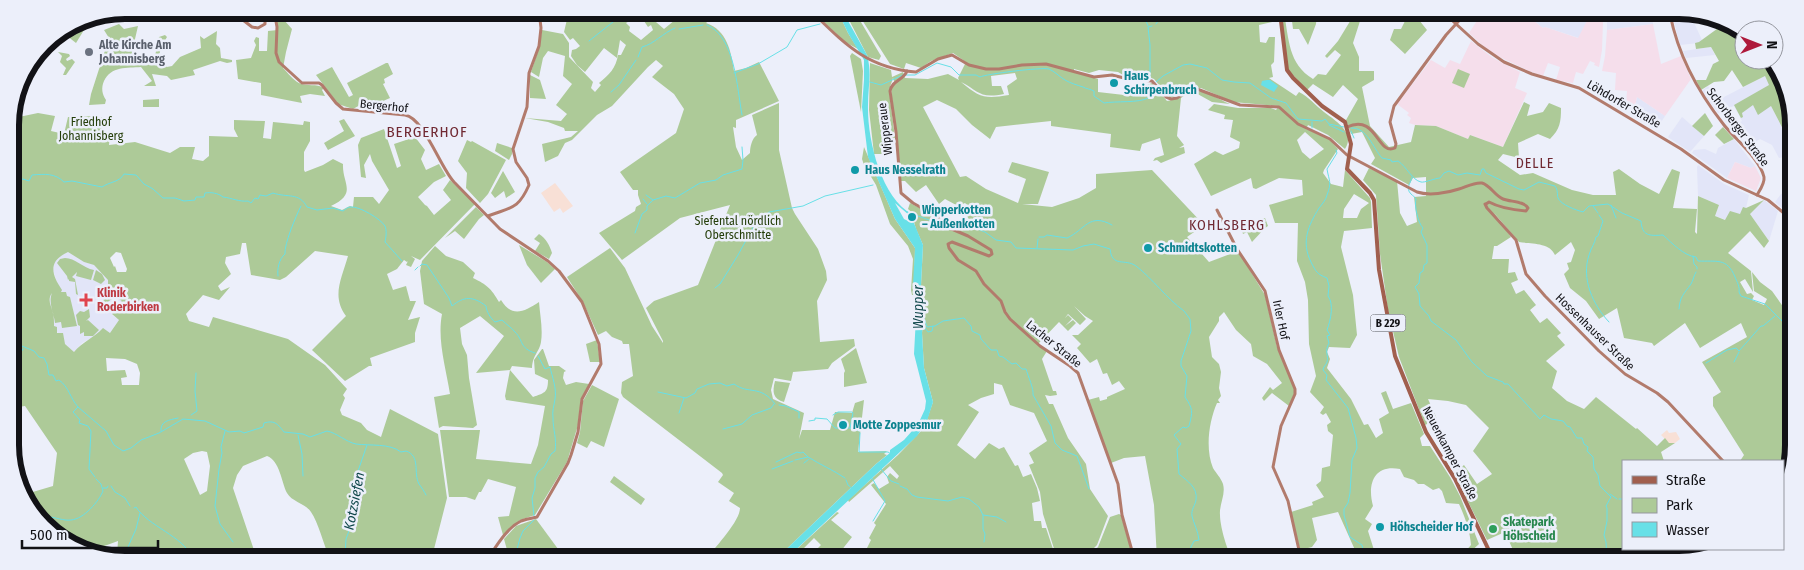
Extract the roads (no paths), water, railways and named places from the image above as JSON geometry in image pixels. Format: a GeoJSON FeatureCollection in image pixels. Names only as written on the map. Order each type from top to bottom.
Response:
{"type":"FeatureCollection","features":[{"type":"Feature","properties":{"kind":"main road"},"geometry":{"type":"LineString","coordinates":[[1281,19],[1285,45],[1285,66],[1288,72],[1322,106],[1343,120],[1347,127]]}},
{"type":"Feature","properties":{"kind":"main road","name":"B 229"},"geometry":{"type":"LineString","coordinates":[[1347,127],[1350,144],[1349,156]]}},
{"type":"Feature","properties":{"kind":"main road","name":"Neuenkamper Straße"},"geometry":{"type":"LineString","coordinates":[[1349,156],[1348,170],[1370,192],[1374,199],[1379,270],[1395,356],[1426,432],[1455,480],[1489,551]]}},
{"type":"Feature","properties":{"kind":"street"},"geometry":{"type":"LineString","coordinates":[[242,19],[252,27],[258,28],[265,24],[265,19]]}},
{"type":"Feature","properties":{"kind":"street","name":"Bergerhof"},"geometry":{"type":"LineString","coordinates":[[276,19],[276,53],[280,62],[302,83],[318,83],[322,85],[339,107],[349,111],[409,116],[413,118],[421,128],[449,176],[500,229],[548,261],[569,283],[582,302],[594,330],[600,350],[601,364],[582,399],[578,432],[568,463],[537,517],[521,521],[496,545],[492,551]]}},
{"type":"Feature","properties":{"kind":"street"},"geometry":{"type":"LineString","coordinates":[[488,216],[508,209],[521,201],[529,183],[516,162],[513,149],[527,107],[529,73],[538,46],[541,28],[539,19]]}},
{"type":"Feature","properties":{"kind":"street"},"geometry":{"type":"LineString","coordinates":[[819,19],[852,50],[876,63],[906,73],[917,72],[938,59],[952,55],[969,65],[986,69],[1046,64],[1094,77],[1114,76],[1151,81],[1170,99],[1175,99],[1191,89],[1199,89],[1223,100],[1240,105],[1281,108],[1296,123],[1328,137],[1349,156]]}},
{"type":"Feature","properties":{"kind":"street","name":"Löhdorfer Straße"},"geometry":{"type":"LineString","coordinates":[[1450,19],[1478,44],[1504,62],[1532,74],[1578,87],[1681,148],[1724,180],[1770,202],[1785,214]]}},
{"type":"Feature","properties":{"kind":"street"},"geometry":{"type":"LineString","coordinates":[[1347,127],[1355,123],[1363,124],[1387,148],[1395,148],[1396,144],[1390,122],[1393,109],[1442,41],[1461,19]]}},
{"type":"Feature","properties":{"kind":"street","name":"Schorberger Straße"},"geometry":{"type":"LineString","coordinates":[[1671,19],[1678,44],[1700,92],[1724,125],[1750,154],[1763,176],[1763,183],[1757,195]]}},
{"type":"Feature","properties":{"kind":"street","name":"Wipperaue"},"geometry":{"type":"LineString","coordinates":[[906,73],[895,82],[890,91],[902,194],[945,223]]}},
{"type":"Feature","properties":{"kind":"street"},"geometry":{"type":"LineString","coordinates":[[1342,151],[1346,150],[1350,144]]}},
{"type":"Feature","properties":{"kind":"street","name":"Hossenhauser Straße"},"geometry":{"type":"LineString","coordinates":[[1349,156],[1417,192],[1428,194],[1454,191],[1481,183],[1487,185],[1500,198],[1526,205],[1528,209],[1525,211],[1499,207],[1488,202],[1485,204],[1518,244],[1520,258],[1526,274],[1591,342],[1632,380],[1663,397],[1722,460]]}},
{"type":"Feature","properties":{"kind":"street","name":"Irler Hof"},"geometry":{"type":"LineString","coordinates":[[1217,210],[1237,249],[1265,291],[1279,350],[1295,389],[1293,399],[1281,426],[1273,466],[1288,503],[1300,551]]}},
{"type":"Feature","properties":{"kind":"street","name":"Lacher Straße"},"geometry":{"type":"LineString","coordinates":[[945,223],[991,250],[992,254],[988,255],[952,242],[948,243],[957,259],[976,271],[984,284],[1002,301],[1005,312],[1010,319],[1040,346],[1078,373],[1118,485],[1122,515],[1132,551]]}},
{"type":"Feature","properties":{"kind":"water","name":"Wupper"},"geometry":{"type":"Polygon","coordinates":[[[841,19],[847,19],[867,55],[870,74],[868,119],[873,150],[878,166],[892,195],[901,206],[912,214],[911,216],[923,245],[921,285],[924,312],[922,333],[924,368],[933,402],[927,421],[917,436],[794,551],[784,551],[890,453],[890,450],[904,440],[920,420],[925,409],[926,401],[914,354],[916,317],[913,286],[915,248],[895,219],[868,157],[862,107],[864,60],[841,19]],[[895,203],[904,219],[912,223],[909,215],[895,203]]]}},
{"type":"Feature","properties":{"kind":"water"},"geometry":{"type":"Polygon","coordinates":[[[1270,80],[1278,86],[1274,92],[1261,85],[1262,81],[1270,80]]]}},
{"type":"Feature","properties":{"kind":"waterway"},"geometry":{"type":"LineString","coordinates":[[1145,19],[1148,26]]}},
{"type":"Feature","properties":{"kind":"waterway"},"geometry":{"type":"LineString","coordinates":[[1156,24],[1160,19]]}},
{"type":"Feature","properties":{"kind":"waterway"},"geometry":{"type":"LineString","coordinates":[[589,41],[613,22]]}},
{"type":"Feature","properties":{"kind":"waterway"},"geometry":{"type":"LineString","coordinates":[[734,73],[758,64],[787,47],[797,30],[820,24]]}},
{"type":"Feature","properties":{"kind":"waterway"},"geometry":{"type":"LineString","coordinates":[[679,29],[703,25]]}},
{"type":"Feature","properties":{"kind":"waterway"},"geometry":{"type":"LineString","coordinates":[[707,25],[724,40],[729,51],[742,115]]}},
{"type":"Feature","properties":{"kind":"waterway"},"geometry":{"type":"LineString","coordinates":[[1150,77],[1148,27],[1152,26]]}},
{"type":"Feature","properties":{"kind":"waterway"},"geometry":{"type":"LineString","coordinates":[[638,57],[642,47],[675,28]]}},
{"type":"Feature","properties":{"kind":"waterway"},"geometry":{"type":"LineString","coordinates":[[611,92],[619,85],[636,60]]}},
{"type":"Feature","properties":{"kind":"waterway"},"geometry":{"type":"LineString","coordinates":[[906,75],[915,75],[937,63],[951,67],[959,75],[976,75],[980,77],[1014,71],[1049,69],[1067,81],[1094,91],[1094,96],[1104,103],[1144,100],[1148,98],[1150,89],[1153,86]]}},
{"type":"Feature","properties":{"kind":"waterway"},"geometry":{"type":"LineString","coordinates":[[1156,82],[1183,65],[1190,64],[1207,68],[1222,80],[1250,83],[1271,98],[1286,103],[1298,119],[1322,121],[1325,119],[1329,124],[1344,127]]}},
{"type":"Feature","properties":{"kind":"waterway"},"geometry":{"type":"LineString","coordinates":[[870,82],[881,85],[903,75]]}},
{"type":"Feature","properties":{"kind":"waterway"},"geometry":{"type":"LineString","coordinates":[[1312,122],[1312,128]]}},
{"type":"Feature","properties":{"kind":"waterway"},"geometry":{"type":"LineString","coordinates":[[1329,125],[1344,132]]}},
{"type":"Feature","properties":{"kind":"waterway"},"geometry":{"type":"LineString","coordinates":[[1351,128],[1365,134],[1382,158],[1392,162],[1398,161],[1415,179],[1421,182],[1440,178],[1449,171],[1458,175],[1467,173],[1480,175],[1482,169],[1484,169],[1486,173],[1519,189],[1524,190],[1539,182],[1555,186],[1558,198],[1562,203],[1583,212],[1589,206],[1608,204],[1622,213],[1641,221],[1643,230],[1647,234],[1663,235],[1683,252],[1696,257],[1698,261],[1725,263],[1732,271],[1741,296],[1765,304],[1785,324]]}},
{"type":"Feature","properties":{"kind":"waterway"},"geometry":{"type":"LineString","coordinates":[[1351,131],[1354,138]]}},
{"type":"Feature","properties":{"kind":"waterway"},"geometry":{"type":"LineString","coordinates":[[635,233],[642,214],[653,200],[666,196],[675,198],[700,183],[716,180],[723,175],[742,169],[742,147]]}},
{"type":"Feature","properties":{"kind":"waterway"},"geometry":{"type":"LineString","coordinates":[[1336,150],[1337,153],[1327,169],[1330,182],[1329,191],[1309,228],[1306,248],[1314,268],[1319,274],[1327,278],[1329,286],[1328,296],[1331,303],[1331,312],[1327,330],[1330,335],[1327,336],[1329,343],[1327,363],[1323,370],[1327,375],[1326,380],[1348,408],[1356,438],[1357,448],[1352,460],[1350,493],[1348,503],[1344,509],[1344,515],[1350,537],[1362,545],[1363,551]]}},
{"type":"Feature","properties":{"kind":"waterway"},"geometry":{"type":"LineString","coordinates":[[19,180],[29,181],[32,175],[41,174],[57,177],[64,182],[72,181],[102,187],[120,179],[124,174],[136,175],[144,184],[163,198],[175,198],[184,201],[195,200],[196,197],[204,197],[205,193],[212,193],[251,203],[255,198],[258,199],[260,195],[266,196],[273,193],[297,197],[307,207],[317,210],[333,208],[343,211],[348,207],[355,207],[370,213],[383,223],[386,230],[385,242],[402,261]]}},
{"type":"Feature","properties":{"kind":"waterway"},"geometry":{"type":"LineString","coordinates":[[1412,177],[1408,190],[1416,199],[1417,214],[1423,228],[1421,232],[1427,245],[1427,263],[1424,265],[1423,271],[1420,273],[1419,283],[1415,287],[1419,294],[1420,306],[1431,321],[1456,340],[1472,362],[1487,376],[1508,384],[1540,419],[1544,415],[1551,419],[1563,421],[1570,427],[1577,438],[1582,438],[1584,444],[1588,447],[1587,451],[1593,457],[1594,469],[1598,475],[1600,486],[1611,497],[1606,506],[1607,521],[1604,535],[1606,551]]}},
{"type":"Feature","properties":{"kind":"waterway"},"geometry":{"type":"LineString","coordinates":[[715,288],[720,284],[755,224],[769,212],[803,206],[825,196],[873,185]]}},
{"type":"Feature","properties":{"kind":"waterway"},"geometry":{"type":"LineString","coordinates":[[646,195],[653,200]]}},
{"type":"Feature","properties":{"kind":"waterway"},"geometry":{"type":"LineString","coordinates":[[643,199],[647,204]]}},
{"type":"Feature","properties":{"kind":"waterway"},"geometry":{"type":"LineString","coordinates":[[1611,205],[1616,218]]}},
{"type":"Feature","properties":{"kind":"waterway"},"geometry":{"type":"LineString","coordinates":[[278,276],[279,264],[285,254],[288,237],[301,206]]}},
{"type":"Feature","properties":{"kind":"waterway"},"geometry":{"type":"LineString","coordinates":[[1593,206],[1598,213]]}},
{"type":"Feature","properties":{"kind":"waterway"},"geometry":{"type":"LineString","coordinates":[[907,212],[943,225],[967,225],[985,232],[996,240],[1011,242],[1016,248],[1073,250],[1094,244],[1110,249],[1113,259],[1136,266],[1184,311],[1190,319],[1191,331],[1181,366],[1187,376],[1185,397],[1192,413],[1189,426],[1183,427],[1174,435],[1181,444],[1177,449],[1179,474],[1194,488],[1196,495],[1192,516],[1199,540],[1194,541],[1189,551]]}},
{"type":"Feature","properties":{"kind":"waterway"},"geometry":{"type":"LineString","coordinates":[[1599,215],[1603,221],[1589,255],[1586,273],[1594,300],[1609,322]]}},
{"type":"Feature","properties":{"kind":"waterway"},"geometry":{"type":"LineString","coordinates":[[1039,237],[1047,235],[1067,238],[1092,221],[1098,220],[1112,225]]}},
{"type":"Feature","properties":{"kind":"waterway"},"geometry":{"type":"LineString","coordinates":[[1037,248],[1038,239]]}},
{"type":"Feature","properties":{"kind":"waterway"},"geometry":{"type":"LineString","coordinates":[[1693,256],[1697,269]]}},
{"type":"Feature","properties":{"kind":"waterway"},"geometry":{"type":"LineString","coordinates":[[420,266],[422,264],[427,265],[449,298],[452,306],[461,300],[469,298],[477,300],[486,306],[493,321],[502,320],[518,335],[524,347],[535,353]]}},
{"type":"Feature","properties":{"kind":"waterway"},"geometry":{"type":"LineString","coordinates":[[415,270],[418,267]]}},
{"type":"Feature","properties":{"kind":"waterway"},"geometry":{"type":"LineString","coordinates":[[1679,309],[1681,298],[1692,283],[1696,272]]}},
{"type":"Feature","properties":{"kind":"waterway"},"geometry":{"type":"LineString","coordinates":[[1706,363],[1727,350],[1736,348],[1739,351],[1761,326],[1775,316]]}},
{"type":"Feature","properties":{"kind":"waterway","name":"Wupper"},"geometry":{"type":"LineString","coordinates":[[924,318],[927,327],[935,326],[943,321],[964,318],[971,326],[972,331],[980,335],[981,339],[991,350],[997,350],[999,356],[1012,364],[1016,363],[1022,369],[1026,369],[1033,395],[1051,426],[1055,443],[1062,450],[1077,456],[1089,489]]}},
{"type":"Feature","properties":{"kind":"waterway","name":"Wupper"},"geometry":{"type":"LineString","coordinates":[[923,325],[928,332],[932,331],[933,326]]}},
{"type":"Feature","properties":{"kind":"waterway"},"geometry":{"type":"LineString","coordinates":[[19,345],[34,351],[39,357],[44,358],[49,375],[53,375],[56,381],[59,380],[62,383],[78,407],[73,412],[80,420],[79,423],[88,426],[91,431],[89,469],[95,477]]}},
{"type":"Feature","properties":{"kind":"waterway"},"geometry":{"type":"LineString","coordinates":[[19,355],[23,349]]}},
{"type":"Feature","properties":{"kind":"waterway"},"geometry":{"type":"LineString","coordinates":[[1734,362],[1739,352]]}},
{"type":"Feature","properties":{"kind":"waterway"},"geometry":{"type":"LineString","coordinates":[[534,516],[532,498],[535,478],[555,451],[553,415],[555,387],[550,367],[545,369],[538,356]]}},
{"type":"Feature","properties":{"kind":"waterway"},"geometry":{"type":"LineString","coordinates":[[191,415],[197,411],[196,373]]}},
{"type":"Feature","properties":{"kind":"waterway"},"geometry":{"type":"LineString","coordinates":[[658,392],[686,398],[695,393],[697,389],[709,384],[720,383],[727,386],[734,384],[764,394],[775,404]]}},
{"type":"Feature","properties":{"kind":"waterway"},"geometry":{"type":"LineString","coordinates":[[679,413],[684,398]]}},
{"type":"Feature","properties":{"kind":"waterway"},"geometry":{"type":"LineString","coordinates":[[723,429],[742,424],[752,415],[771,408],[774,404]]}},
{"type":"Feature","properties":{"kind":"waterway"},"geometry":{"type":"LineString","coordinates":[[779,405],[799,412],[799,418]]}},
{"type":"Feature","properties":{"kind":"waterway"},"geometry":{"type":"LineString","coordinates":[[78,407],[106,431],[114,445],[123,451],[183,419],[205,421],[229,432],[240,431],[244,433],[263,427],[264,423],[273,422],[284,432],[303,434],[310,437],[327,431],[356,444],[391,447],[401,452],[411,453],[414,457],[417,480],[426,495]]}},
{"type":"Feature","properties":{"kind":"waterway"},"geometry":{"type":"LineString","coordinates":[[833,415],[838,412],[852,412],[850,428],[859,431]]}},
{"type":"Feature","properties":{"kind":"waterway"},"geometry":{"type":"LineString","coordinates":[[161,431],[164,423],[178,418]]}},
{"type":"Feature","properties":{"kind":"waterway"},"geometry":{"type":"LineString","coordinates":[[809,421],[815,420],[815,418],[827,419],[835,428],[850,428]]}},
{"type":"Feature","properties":{"kind":"waterway"},"geometry":{"type":"LineString","coordinates":[[225,431],[221,447],[222,453],[215,506],[220,524],[233,542]]}},
{"type":"Feature","properties":{"kind":"waterway"},"geometry":{"type":"LineString","coordinates":[[860,433],[859,452],[888,452],[891,454]]}},
{"type":"Feature","properties":{"kind":"waterway"},"geometry":{"type":"LineString","coordinates":[[298,435],[302,454],[303,476]]}},
{"type":"Feature","properties":{"kind":"waterway","name":"Kotzsiefen"},"geometry":{"type":"LineString","coordinates":[[345,551],[346,539],[353,520],[352,497],[355,493],[357,474],[367,445]]}},
{"type":"Feature","properties":{"kind":"waterway"},"geometry":{"type":"LineString","coordinates":[[776,462],[797,452],[803,452],[808,457]]}},
{"type":"Feature","properties":{"kind":"waterway"},"geometry":{"type":"LineString","coordinates":[[795,460],[808,457],[845,478]]}},
{"type":"Feature","properties":{"kind":"waterway"},"geometry":{"type":"LineString","coordinates":[[804,463],[809,459]]}},
{"type":"Feature","properties":{"kind":"waterway"},"geometry":{"type":"LineString","coordinates":[[772,469],[793,461]]}},
{"type":"Feature","properties":{"kind":"waterway"},"geometry":{"type":"LineString","coordinates":[[881,469],[891,481],[899,484]]}},
{"type":"Feature","properties":{"kind":"waterway"},"geometry":{"type":"LineString","coordinates":[[872,478],[885,501],[873,521]]}},
{"type":"Feature","properties":{"kind":"waterway"},"geometry":{"type":"LineString","coordinates":[[48,517],[71,520],[86,513],[95,504],[103,491],[101,484],[96,479]]}},
{"type":"Feature","properties":{"kind":"waterway"},"geometry":{"type":"LineString","coordinates":[[846,480],[853,489]]}},
{"type":"Feature","properties":{"kind":"waterway"},"geometry":{"type":"LineString","coordinates":[[103,488],[108,486]]}},
{"type":"Feature","properties":{"kind":"waterway"},"geometry":{"type":"LineString","coordinates":[[111,486],[115,492],[125,498],[130,506]]}},
{"type":"Feature","properties":{"kind":"waterway"},"geometry":{"type":"LineString","coordinates":[[900,486],[917,497],[948,501],[962,497],[969,499],[979,507],[983,515],[984,542]]}},
{"type":"Feature","properties":{"kind":"waterway"},"geometry":{"type":"LineString","coordinates":[[1610,494],[1617,499]]}},
{"type":"Feature","properties":{"kind":"waterway"},"geometry":{"type":"LineString","coordinates":[[134,508],[136,507],[149,520],[174,537],[188,551]]}},
{"type":"Feature","properties":{"kind":"waterway"},"geometry":{"type":"LineString","coordinates":[[129,551],[128,547],[136,529],[140,513]]}},
{"type":"Feature","properties":{"kind":"waterway"},"geometry":{"type":"LineString","coordinates":[[983,515],[997,517],[1006,522]]}},
{"type":"Feature","properties":{"kind":"waterway"},"geometry":{"type":"LineString","coordinates":[[517,551],[523,531],[534,520]]}},
{"type":"Feature","properties":{"kind":"place","name":"Alte Kirche Am Johannisberg"},"geometry":{"type":"Point","coordinates":[89,52]}},
{"type":"Feature","properties":{"kind":"place","name":"Haus Schirpenbruch"},"geometry":{"type":"Point","coordinates":[1114,83]}},
{"type":"Feature","properties":{"kind":"place","name":"Haus Nesselrath"},"geometry":{"type":"Point","coordinates":[855,170]}},
{"type":"Feature","properties":{"kind":"place","name":"Wipperkotten – Außenkotten"},"geometry":{"type":"Point","coordinates":[912,217]}},
{"type":"Feature","properties":{"kind":"place","name":"Schmidtskotten"},"geometry":{"type":"Point","coordinates":[1148,248]}},
{"type":"Feature","properties":{"kind":"place","name":"Klinik Roderbirken"},"geometry":{"type":"Point","coordinates":[86,300]}},
{"type":"Feature","properties":{"kind":"place","name":"Motte Zoppesmur"},"geometry":{"type":"Point","coordinates":[843,425]}},
{"type":"Feature","properties":{"kind":"place","name":"Höhscheider Hof"},"geometry":{"type":"Point","coordinates":[1380,527]}},
{"type":"Feature","properties":{"kind":"place","name":"Skatepark Höhscheid"},"geometry":{"type":"Point","coordinates":[1493,529]}},
{"type":"Feature","properties":{"kind":"district","name":"BERGERHOF"},"geometry":{"type":"Point","coordinates":[427,132]}},
{"type":"Feature","properties":{"kind":"district","name":"DELLE"},"geometry":{"type":"Point","coordinates":[1535,163]}},
{"type":"Feature","properties":{"kind":"district","name":"KOHLSBERG"},"geometry":{"type":"Point","coordinates":[1227,225]}},
{"type":"Feature","properties":{"kind":"park label","name":"Friedhof Johannisberg"},"geometry":{"type":"Point","coordinates":[91,129]}},
{"type":"Feature","properties":{"kind":"park label","name":"Siefental nördlich Oberschmitte"},"geometry":{"type":"Point","coordinates":[738,228]}}]}
